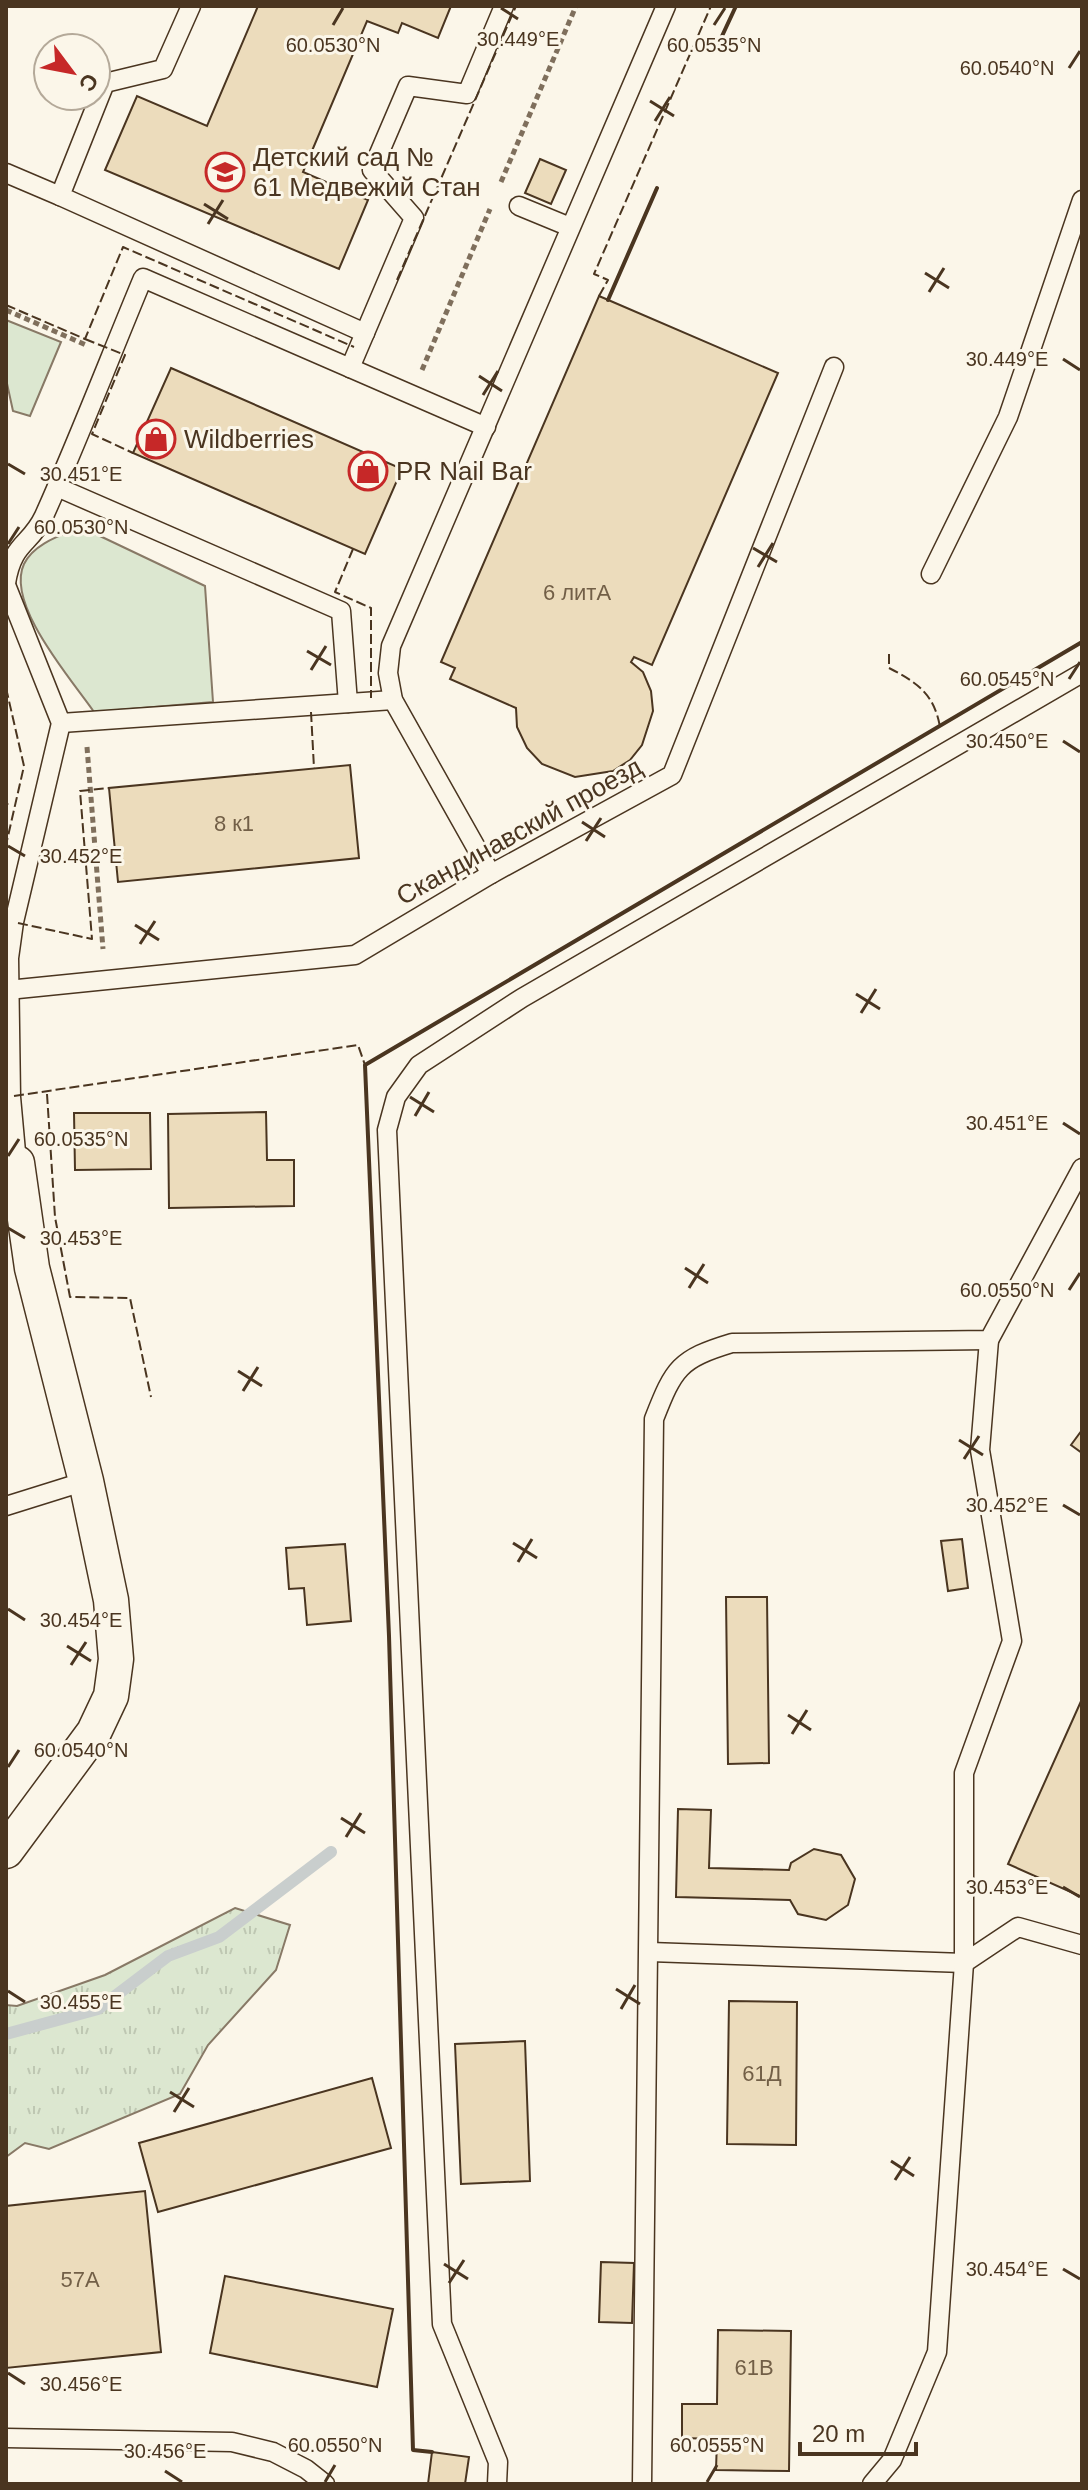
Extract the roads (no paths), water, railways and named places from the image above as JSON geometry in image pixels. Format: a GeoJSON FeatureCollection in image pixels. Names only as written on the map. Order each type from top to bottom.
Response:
{"type":"FeatureCollection","features":[{"type":"Feature","properties":{"kind":"street"},"geometry":{"type":"LineString","coordinates":[[6,1851],[94,1732],[111,1696],[116,1659],[111,1600],[86,1481],[32,1268],[12,1165]]}},
{"type":"Feature","properties":{"kind":"lane"},"geometry":{"type":"LineString","coordinates":[[60,196],[105,83],[163,69],[191,6]]}},
{"type":"Feature","properties":{"kind":"lane"},"geometry":{"type":"LineString","coordinates":[[350,368],[414,218],[372,170],[408,86],[467,94],[504,6]]}},
{"type":"Feature","properties":{"kind":"lane"},"geometry":{"type":"LineString","coordinates":[[491,874],[393,700],[388,673],[391,646],[666,6]]}},
{"type":"Feature","properties":{"kind":"lane"},"geometry":{"type":"LineString","coordinates":[[6,173],[365,333]]}},
{"type":"Feature","properties":{"kind":"lane"},"geometry":{"type":"LineString","coordinates":[[931,574],[1008,417],[1082,200]]}},
{"type":"Feature","properties":{"kind":"lane"},"geometry":{"type":"LineString","coordinates":[[519,206],[570,227]]}},
{"type":"Feature","properties":{"kind":"lane"},"geometry":{"type":"LineString","coordinates":[[12,1165],[8,990],[14,922],[61,723],[6,584],[10,560],[41,522],[57,487],[143,278],[486,427]]}},
{"type":"Feature","properties":{"kind":"lane","name":"Скандинавский проезд"},"geometry":{"type":"LineString","coordinates":[[8,990],[355,955],[491,874],[672,775],[834,367]]}},
{"type":"Feature","properties":{"kind":"lane"},"geometry":{"type":"LineString","coordinates":[[57,487],[341,611],[348,703]]}},
{"type":"Feature","properties":{"kind":"lane"},"geometry":{"type":"LineString","coordinates":[[497,2484],[498,2462],[442,2324],[387,1130],[396,1097],[419,1065],[522,998],[1082,673]]}},
{"type":"Feature","properties":{"kind":"lane"},"geometry":{"type":"LineString","coordinates":[[61,723],[393,700]]}},
{"type":"Feature","properties":{"kind":"lane"},"geometry":{"type":"LineString","coordinates":[[872,2484],[892,2460],[937,2352],[964,1963],[964,1773],[1012,1641],[980,1450],[989,1340],[1082,1168]]}},
{"type":"Feature","properties":{"kind":"lane"},"geometry":{"type":"LineString","coordinates":[[642,2484],[654,1419],[670,1378],[695,1354],[732,1343],[989,1340]]}},
{"type":"Feature","properties":{"kind":"lane"},"geometry":{"type":"LineString","coordinates":[[6,1506],[86,1481]]}},
{"type":"Feature","properties":{"kind":"lane"},"geometry":{"type":"LineString","coordinates":[[650,1952],[964,1963],[1018,1927],[1082,1945]]}},
{"type":"Feature","properties":{"kind":"lane"},"geometry":{"type":"LineString","coordinates":[[6,2438],[232,2442],[273,2452],[306,2469],[325,2484]]}},
{"type":"Feature","properties":{"kind":"waterway"},"geometry":{"type":"LineString","coordinates":[[6,2034],[98,2009],[168,1956],[219,1937],[331,1852]]}},
{"type":"Feature","properties":{"kind":"place","name":"Детский сад № 61 Медвежий Стан"},"geometry":{"type":"Point","coordinates":[225,172]}},
{"type":"Feature","properties":{"kind":"place","name":"Wildberries"},"geometry":{"type":"Point","coordinates":[156,439]}},
{"type":"Feature","properties":{"kind":"place","name":"PR Nail Bar"},"geometry":{"type":"Point","coordinates":[368,471]}}]}
